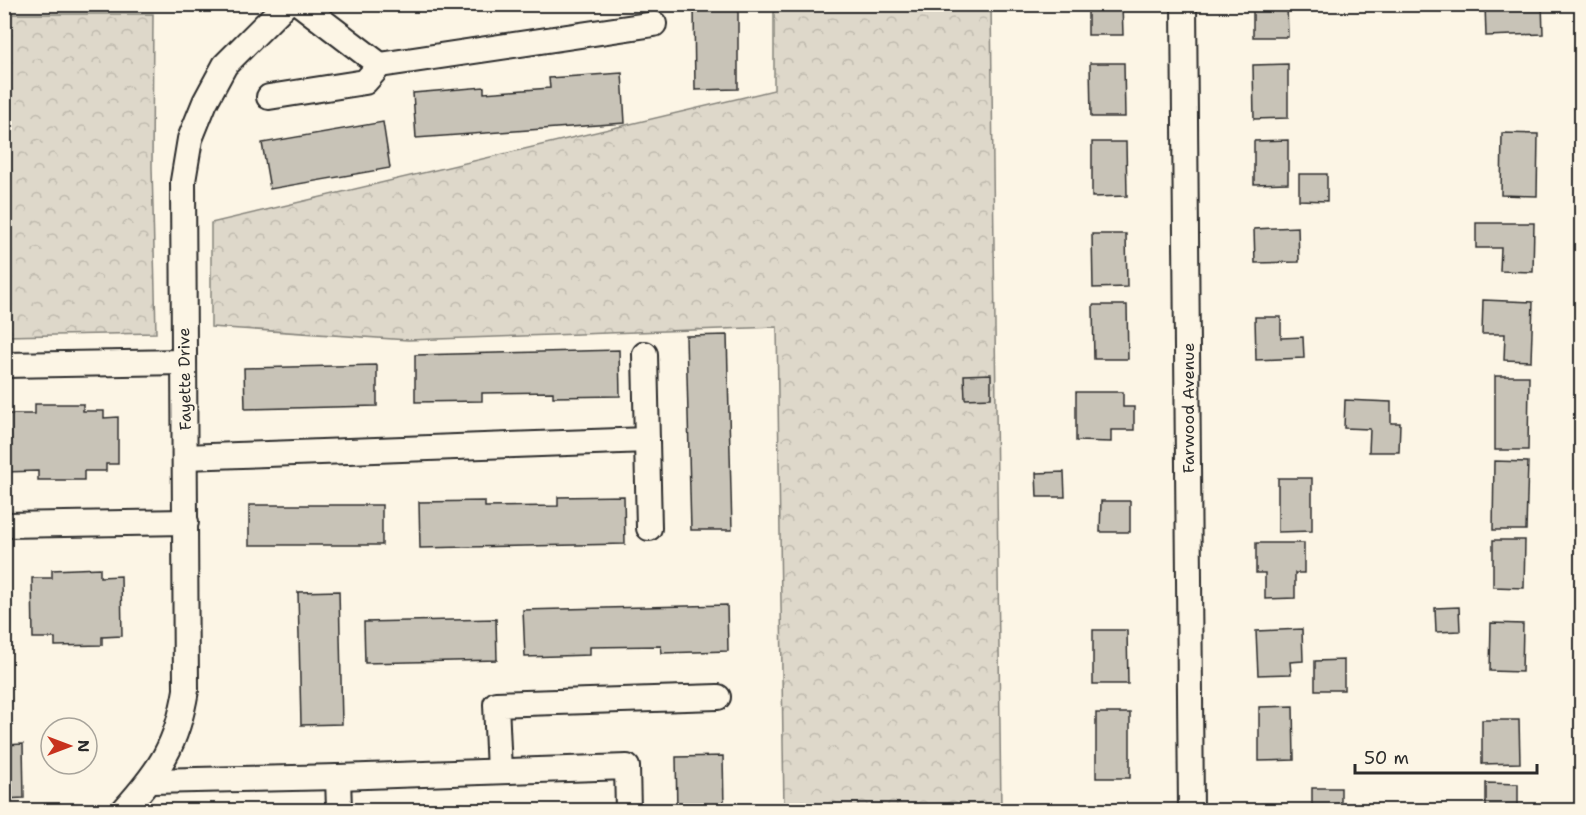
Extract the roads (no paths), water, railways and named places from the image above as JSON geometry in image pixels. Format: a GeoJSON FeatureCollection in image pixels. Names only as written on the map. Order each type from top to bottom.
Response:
{"type":"FeatureCollection","features":[{"type":"Feature","properties":{"kind":"street","name":"Fayette Drive"},"geometry":{"type":"LineString","coordinates":[[124,810],[151,781],[169,750],[181,721],[186,690],[183,181],[190,139],[205,102],[225,65],[286,4]]}},
{"type":"Feature","properties":{"kind":"street"},"geometry":{"type":"LineString","coordinates":[[300,4],[380,65]]}},
{"type":"Feature","properties":{"kind":"street","name":"Farwood Avenue"},"geometry":{"type":"LineString","coordinates":[[1184,4],[1191,810]]}},
{"type":"Feature","properties":{"kind":"street"},"geometry":{"type":"LineString","coordinates":[[269,98],[364,81],[380,65],[654,24]]}},
{"type":"Feature","properties":{"kind":"street"},"geometry":{"type":"LineString","coordinates":[[645,354],[649,528]]}},
{"type":"Feature","properties":{"kind":"street"},"geometry":{"type":"LineString","coordinates":[[4,365],[183,362]]}},
{"type":"Feature","properties":{"kind":"street"},"geometry":{"type":"LineString","coordinates":[[185,457],[647,440]]}},
{"type":"Feature","properties":{"kind":"street"},"geometry":{"type":"LineString","coordinates":[[4,525],[186,522]]}},
{"type":"Feature","properties":{"kind":"street"},"geometry":{"type":"LineString","coordinates":[[499,771],[496,704],[718,697]]}},
{"type":"Feature","properties":{"kind":"street"},"geometry":{"type":"LineString","coordinates":[[151,781],[627,767],[628,810]]}},
{"type":"Feature","properties":{"kind":"street"},"geometry":{"type":"LineString","coordinates":[[338,777],[339,810]]}}]}
